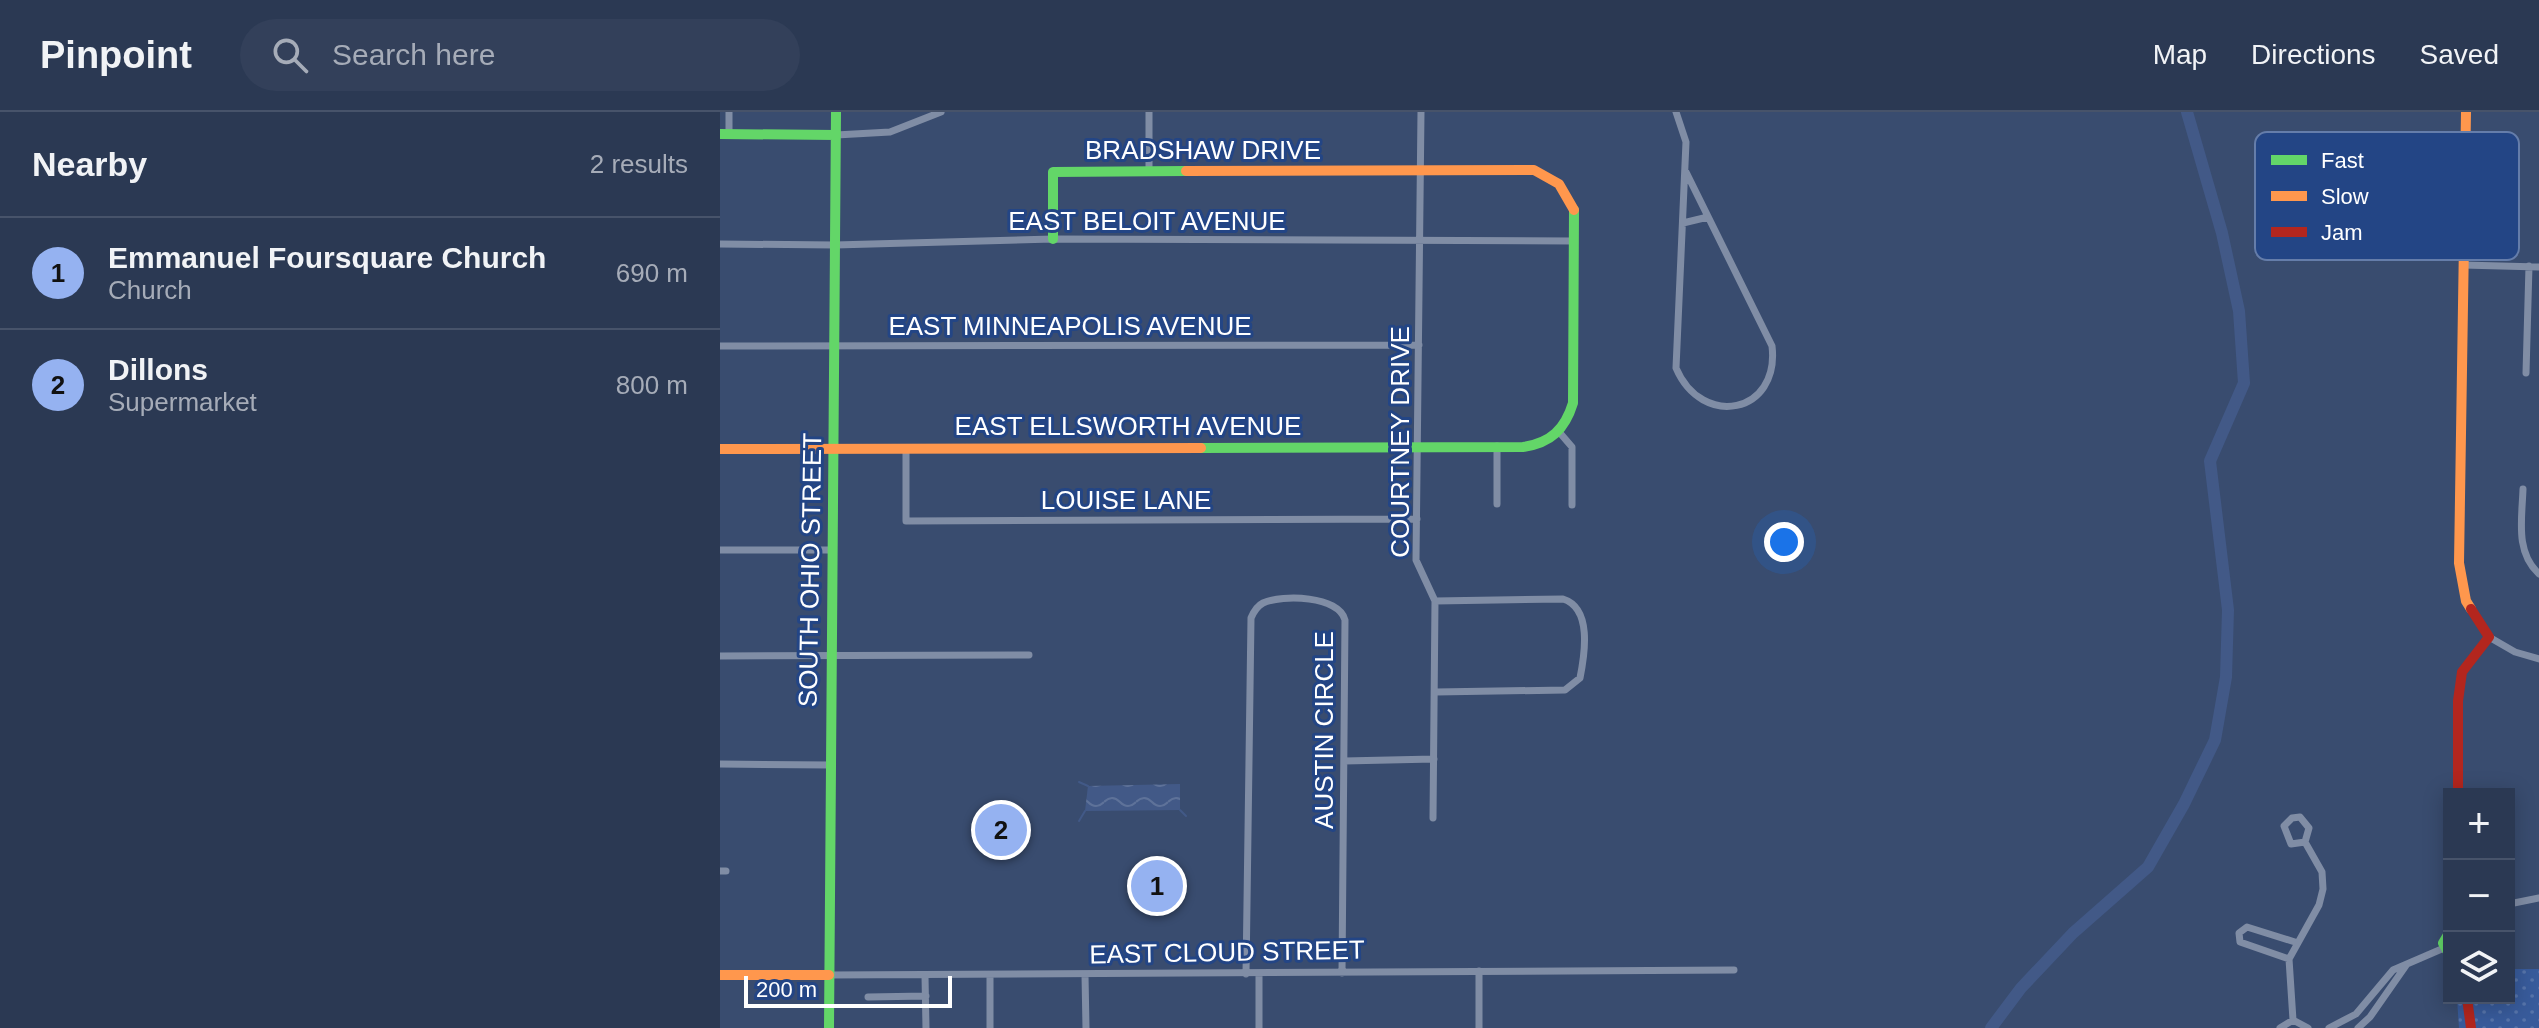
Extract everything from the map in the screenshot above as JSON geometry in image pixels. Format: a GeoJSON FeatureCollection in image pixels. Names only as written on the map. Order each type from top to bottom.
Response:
{"type":"FeatureCollection","features":[{"type":"Feature","properties":{"kind":"street"},"geometry":{"type":"LineString","coordinates":[[729,112],[724,134],[836,135],[890,132],[941,112]]}},
{"type":"Feature","properties":{"kind":"street","name":"SOUTH OHIO STREET"},"geometry":{"type":"LineString","coordinates":[[829,1028],[836,112]]}},
{"type":"Feature","properties":{"kind":"street"},"geometry":{"type":"LineString","coordinates":[[1149,112],[1149,172]]}},
{"type":"Feature","properties":{"kind":"street","name":"COURTNEY DRIVE"},"geometry":{"type":"LineString","coordinates":[[1421,112],[1416,560],[1435,601],[1433,818]]}},
{"type":"Feature","properties":{"kind":"street"},"geometry":{"type":"LineString","coordinates":[[1676,112],[1686,142],[1676,368],[1695,397],[1711,404],[1729,406],[1747,402],[1760,394],[1770,379],[1773,354],[1767,334],[1686,172]]}},
{"type":"Feature","properties":{"kind":"street"},"geometry":{"type":"LineString","coordinates":[[2466,112],[2466,132]]}},
{"type":"Feature","properties":{"kind":"street","name":"BRADSHAW DRIVE"},"geometry":{"type":"LineString","coordinates":[[1053,239],[1053,172],[1534,170],[1554,177],[1569,194],[1574,208],[1573,403],[1560,433]]}},
{"type":"Feature","properties":{"kind":"street"},"geometry":{"type":"LineString","coordinates":[[1683,223],[1708,217]]}},
{"type":"Feature","properties":{"kind":"street","name":"EAST BELOIT AVENUE"},"geometry":{"type":"LineString","coordinates":[[720,244],[835,245],[1053,239],[1574,241]]}},
{"type":"Feature","properties":{"kind":"street"},"geometry":{"type":"LineString","coordinates":[[2463,260],[2459,563],[2466,601],[2489,637],[2515,652],[2539,659]]}},
{"type":"Feature","properties":{"kind":"street"},"geometry":{"type":"LineString","coordinates":[[2463,265],[2539,267]]}},
{"type":"Feature","properties":{"kind":"street"},"geometry":{"type":"LineString","coordinates":[[2526,373],[2529,266]]}},
{"type":"Feature","properties":{"kind":"street","name":"EAST MINNEAPOLIS AVENUE"},"geometry":{"type":"LineString","coordinates":[[720,346],[1419,345]]}},
{"type":"Feature","properties":{"kind":"street"},"geometry":{"type":"LineString","coordinates":[[1560,433],[1568,440],[1573,454],[1572,505]]}},
{"type":"Feature","properties":{"kind":"street","name":"EAST ELLSWORTH AVENUE"},"geometry":{"type":"LineString","coordinates":[[720,449],[1537,446],[1560,433]]}},
{"type":"Feature","properties":{"kind":"street"},"geometry":{"type":"LineString","coordinates":[[1497,446],[1497,504]]}},
{"type":"Feature","properties":{"kind":"street","name":"LOUISE LANE"},"geometry":{"type":"LineString","coordinates":[[906,450],[906,521],[1417,519]]}},
{"type":"Feature","properties":{"kind":"street"},"geometry":{"type":"LineString","coordinates":[[2523,489],[2522,546],[2530,565],[2539,574]]}},
{"type":"Feature","properties":{"kind":"street"},"geometry":{"type":"LineString","coordinates":[[720,550],[833,550]]}},
{"type":"Feature","properties":{"kind":"street"},"geometry":{"type":"LineString","coordinates":[[1435,601],[1563,599],[1578,608],[1583,621],[1580,678],[1565,690],[1436,692]]}},
{"type":"Feature","properties":{"kind":"street","name":"AUSTIN CIRCLE"},"geometry":{"type":"LineString","coordinates":[[1246,974],[1253,612],[1263,603],[1324,600],[1332,602],[1343,613],[1342,973]]}},
{"type":"Feature","properties":{"kind":"street"},"geometry":{"type":"LineString","coordinates":[[2458,788],[2458,701],[2462,672],[2489,637]]}},
{"type":"Feature","properties":{"kind":"street"},"geometry":{"type":"LineString","coordinates":[[720,656],[1029,655]]}},
{"type":"Feature","properties":{"kind":"street"},"geometry":{"type":"LineString","coordinates":[[1344,761],[1434,759]]}},
{"type":"Feature","properties":{"kind":"street"},"geometry":{"type":"LineString","coordinates":[[720,764],[831,765]]}},
{"type":"Feature","properties":{"kind":"street"},"geometry":{"type":"LineString","coordinates":[[2293,1020],[2289,959],[2295,942],[2319,905],[2323,889],[2322,872],[2305,842]]}},
{"type":"Feature","properties":{"kind":"street"},"geometry":{"type":"LineString","coordinates":[[2515,903],[2539,898]]}},
{"type":"Feature","properties":{"kind":"street"},"geometry":{"type":"LineString","coordinates":[[2289,959],[2240,942],[2239,933],[2247,927],[2295,942]]}},
{"type":"Feature","properties":{"kind":"street"},"geometry":{"type":"LineString","coordinates":[[2329,1028],[2356,1014],[2393,970],[2408,962],[2443,952]]}},
{"type":"Feature","properties":{"kind":"street"},"geometry":{"type":"LineString","coordinates":[[2358,1028],[2370,1017],[2408,962]]}},
{"type":"Feature","properties":{"kind":"street","name":"EAST CLOUD STREET"},"geometry":{"type":"LineString","coordinates":[[720,975],[1734,970]]}},
{"type":"Feature","properties":{"kind":"street"},"geometry":{"type":"LineString","coordinates":[[1479,971],[1479,1028]]}},
{"type":"Feature","properties":{"kind":"street"},"geometry":{"type":"LineString","coordinates":[[1259,974],[1259,1028]]}},
{"type":"Feature","properties":{"kind":"street"},"geometry":{"type":"LineString","coordinates":[[990,975],[990,1028]]}},
{"type":"Feature","properties":{"kind":"street"},"geometry":{"type":"LineString","coordinates":[[1085,975],[1086,1028]]}},
{"type":"Feature","properties":{"kind":"street"},"geometry":{"type":"LineString","coordinates":[[925,976],[926,1028]]}},
{"type":"Feature","properties":{"kind":"street"},"geometry":{"type":"LineString","coordinates":[[868,997],[926,996]]}},
{"type":"Feature","properties":{"kind":"street"},"geometry":{"type":"LineString","coordinates":[[2468,1004],[2471,1028]]}},
{"type":"Feature","properties":{"kind":"street"},"geometry":{"type":"LineString","coordinates":[[2280,1028],[2293,1020]]}},
{"type":"Feature","properties":{"kind":"street"},"geometry":{"type":"LineString","coordinates":[[2293,1020],[2308,1028]]}},
{"type":"Feature","properties":{"kind":"shaded area"},"geometry":{"type":"Polygon","coordinates":[[[2515,969],[2539,969],[2539,1028],[2459,1028],[2457,1004],[2515,1004],[2515,969]]]}},
{"type":"Feature","properties":{"kind":"water"},"geometry":{"type":"Polygon","coordinates":[[[1180,784],[1180,810],[1085,811],[1088,786],[1180,784]]]}},
{"type":"Feature","properties":{"kind":"waterway"},"geometry":{"type":"LineString","coordinates":[[1991,1028],[2021,988],[2073,933],[2148,867],[2184,804],[2215,740],[2226,677],[2228,610],[2210,461],[2244,383],[2239,311],[2222,233],[2187,112]]}},
{"type":"Feature","properties":{"kind":"waterway"},"geometry":{"type":"LineString","coordinates":[[1079,782],[1088,786]]}},
{"type":"Feature","properties":{"kind":"waterway"},"geometry":{"type":"LineString","coordinates":[[1180,810],[1186,816]]}},
{"type":"Feature","properties":{"kind":"waterway"},"geometry":{"type":"LineString","coordinates":[[1079,821],[1085,811]]}},
{"type":"Feature","properties":{"kind":"traffic: fast"},"geometry":{"type":"LineString","coordinates":[[829,1028],[836,112]]}},
{"type":"Feature","properties":{"kind":"traffic: fast"},"geometry":{"type":"LineString","coordinates":[[720,134],[836,135]]}},
{"type":"Feature","properties":{"kind":"traffic: fast"},"geometry":{"type":"LineString","coordinates":[[1053,239],[1053,172],[1186,171]]}},
{"type":"Feature","properties":{"kind":"traffic: fast"},"geometry":{"type":"LineString","coordinates":[[1201,448],[1523,447],[1549,438],[1566,420],[1573,403],[1574,210]]}},
{"type":"Feature","properties":{"kind":"traffic: slow"},"geometry":{"type":"LineString","coordinates":[[2466,112],[2466,132]]}},
{"type":"Feature","properties":{"kind":"traffic: slow"},"geometry":{"type":"LineString","coordinates":[[1186,171],[1534,170],[1559,184],[1574,210]]}},
{"type":"Feature","properties":{"kind":"traffic: slow"},"geometry":{"type":"LineString","coordinates":[[2464,260],[2459,563],[2466,601],[2471,609]]}},
{"type":"Feature","properties":{"kind":"traffic: slow"},"geometry":{"type":"LineString","coordinates":[[720,449],[1201,448]]}},
{"type":"Feature","properties":{"kind":"traffic: slow"},"geometry":{"type":"LineString","coordinates":[[720,975],[829,975]]}},
{"type":"Feature","properties":{"kind":"traffic: jam"},"geometry":{"type":"LineString","coordinates":[[2458,788],[2458,701],[2462,672],[2489,637],[2471,609]]}},
{"type":"Feature","properties":{"kind":"traffic: jam"},"geometry":{"type":"LineString","coordinates":[[2468,1004],[2471,1028]]}},
{"type":"Feature","properties":{"kind":"place","name":"Dillons"},"geometry":{"type":"Point","coordinates":[1001,830]}},
{"type":"Feature","properties":{"kind":"place","name":"Emmanuel Foursquare Church"},"geometry":{"type":"Point","coordinates":[1157,886]}}]}
